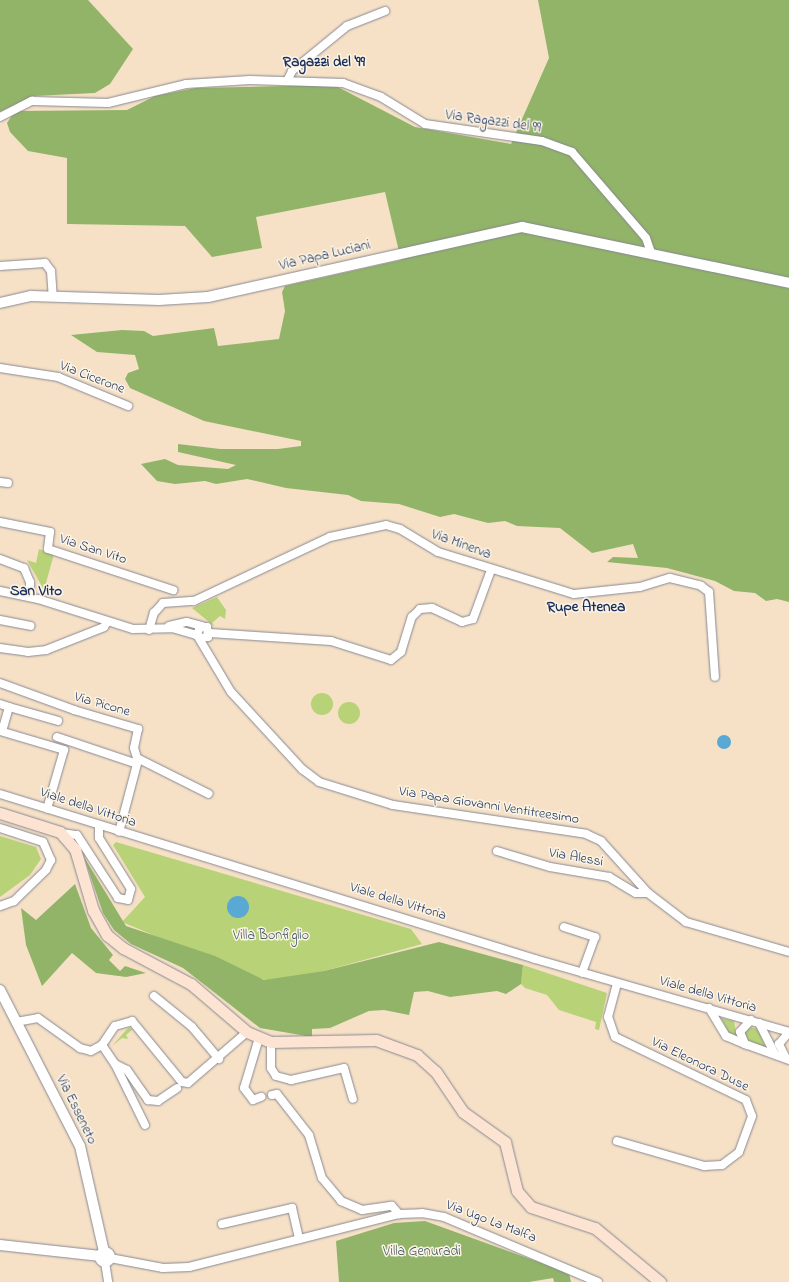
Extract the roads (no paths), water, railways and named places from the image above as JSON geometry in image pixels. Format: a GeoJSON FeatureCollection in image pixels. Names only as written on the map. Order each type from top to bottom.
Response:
{"type":"FeatureCollection","features":[{"type":"Feature","properties":{"kind":"main road"},"geometry":{"type":"LineString","coordinates":[[0,812],[62,833],[74,849],[93,910],[108,935],[122,948],[191,984],[247,1032],[271,1042],[376,1040],[417,1055],[436,1072],[463,1112],[505,1142],[518,1191],[530,1207],[595,1228],[660,1282]]}},
{"type":"Feature","properties":{"kind":"street"},"geometry":{"type":"LineString","coordinates":[[287,81],[292,71],[347,26],[385,11]]}},
{"type":"Feature","properties":{"kind":"street","name":"Via Ragazzi del 99"},"geometry":{"type":"LineString","coordinates":[[0,117],[32,101],[108,103],[186,84],[287,81],[343,83],[381,97],[425,124],[561,146],[580,159],[646,238],[652,255]]}},
{"type":"Feature","properties":{"kind":"street","name":"Via Papa Luciani"},"geometry":{"type":"LineString","coordinates":[[0,303],[31,296],[159,300],[208,297],[515,228],[536,229],[652,255],[789,283]]}},
{"type":"Feature","properties":{"kind":"street"},"geometry":{"type":"LineString","coordinates":[[0,266],[45,263],[51,271],[53,296]]}},
{"type":"Feature","properties":{"kind":"street","name":"Via Cicerone"},"geometry":{"type":"LineString","coordinates":[[0,368],[58,377],[128,406]]}},
{"type":"Feature","properties":{"kind":"street","name":"Via San Vito"},"geometry":{"type":"LineString","coordinates":[[0,522],[50,532],[48,549],[173,590]]}},
{"type":"Feature","properties":{"kind":"street","name":"Via Minerva"},"geometry":{"type":"LineString","coordinates":[[149,630],[154,613],[163,603],[194,601],[330,537],[362,527],[394,526],[438,552],[491,570],[574,594],[640,587],[670,578],[701,586],[709,592],[715,677]]}},
{"type":"Feature","properties":{"kind":"street"},"geometry":{"type":"LineString","coordinates":[[0,558],[24,568],[30,582],[34,598]]}},
{"type":"Feature","properties":{"kind":"street"},"geometry":{"type":"LineString","coordinates":[[165,628],[199,636],[210,634],[331,641],[391,660],[401,652],[412,617],[420,609],[432,608],[462,622],[473,619],[491,570]]}},
{"type":"Feature","properties":{"kind":"street"},"geometry":{"type":"LineString","coordinates":[[0,591],[34,598],[107,622],[149,630],[165,628],[181,622],[202,626],[210,634],[210,655]]}},
{"type":"Feature","properties":{"kind":"street"},"geometry":{"type":"LineString","coordinates":[[0,620],[30,626]]}},
{"type":"Feature","properties":{"kind":"street"},"geometry":{"type":"LineString","coordinates":[[0,648],[28,652],[46,650],[104,627],[107,622]]}},
{"type":"Feature","properties":{"kind":"street"},"geometry":{"type":"LineString","coordinates":[[199,636],[202,626]]}},
{"type":"Feature","properties":{"kind":"street","name":"Via Papa Giovanni Ventitreesimo"},"geometry":{"type":"LineString","coordinates":[[199,636],[231,692],[302,769],[319,782],[393,804],[586,834],[606,847],[648,893],[686,922],[789,952]]}},
{"type":"Feature","properties":{"kind":"street","name":"Via Picone"},"geometry":{"type":"LineString","coordinates":[[0,683],[74,710],[138,729],[134,748],[137,758],[209,794]]}},
{"type":"Feature","properties":{"kind":"street"},"geometry":{"type":"LineString","coordinates":[[0,704],[58,721]]}},
{"type":"Feature","properties":{"kind":"street"},"geometry":{"type":"LineString","coordinates":[[10,707],[1,731],[64,750],[48,809]]}},
{"type":"Feature","properties":{"kind":"street"},"geometry":{"type":"LineString","coordinates":[[57,737],[137,764],[119,832]]}},
{"type":"Feature","properties":{"kind":"street","name":"Viale della Vittoria"},"geometry":{"type":"LineString","coordinates":[[0,794],[99,826],[582,973],[789,1032]]}},
{"type":"Feature","properties":{"kind":"street"},"geometry":{"type":"LineString","coordinates":[[62,833],[77,835],[118,898],[128,900],[131,889],[99,838],[99,826]]}},
{"type":"Feature","properties":{"kind":"street"},"geometry":{"type":"LineString","coordinates":[[0,828],[39,840],[51,855],[46,870],[14,901],[0,906]]}},
{"type":"Feature","properties":{"kind":"street","name":"Via Alessi"},"geometry":{"type":"LineString","coordinates":[[497,851],[550,868],[609,877],[636,893],[648,893]]}},
{"type":"Feature","properties":{"kind":"street"},"geometry":{"type":"LineString","coordinates":[[564,928],[595,937],[582,973]]}},
{"type":"Feature","properties":{"kind":"street","name":"Via Eleonora Duse"},"geometry":{"type":"LineString","coordinates":[[617,983],[608,1017],[615,1037],[746,1100],[752,1116],[738,1152],[722,1165],[704,1166],[617,1141]]}},
{"type":"Feature","properties":{"kind":"street","name":"Via Esseneto"},"geometry":{"type":"LineString","coordinates":[[0,990],[80,1146],[105,1257]]}},
{"type":"Feature","properties":{"kind":"street"},"geometry":{"type":"LineString","coordinates":[[154,996],[180,1015],[219,1060]]}},
{"type":"Feature","properties":{"kind":"street"},"geometry":{"type":"LineString","coordinates":[[709,1008],[726,1036],[748,1046],[788,1059]]}},
{"type":"Feature","properties":{"kind":"street"},"geometry":{"type":"LineString","coordinates":[[16,1022],[38,1018],[85,1050],[102,1045],[115,1026],[132,1021],[185,1083],[194,1081],[219,1060],[247,1032]]}},
{"type":"Feature","properties":{"kind":"street"},"geometry":{"type":"LineString","coordinates":[[748,1046],[740,1032],[751,1020]]}},
{"type":"Feature","properties":{"kind":"street"},"geometry":{"type":"LineString","coordinates":[[759,1023],[769,1047],[777,1056]]}},
{"type":"Feature","properties":{"kind":"street"},"geometry":{"type":"LineString","coordinates":[[788,1059],[779,1044],[789,1032]]}},
{"type":"Feature","properties":{"kind":"street"},"geometry":{"type":"LineString","coordinates":[[259,1038],[244,1088],[253,1100],[261,1098]]}},
{"type":"Feature","properties":{"kind":"street"},"geometry":{"type":"LineString","coordinates":[[271,1042],[271,1068],[276,1076],[291,1080],[344,1068],[353,1099]]}},
{"type":"Feature","properties":{"kind":"street"},"geometry":{"type":"LineString","coordinates":[[102,1045],[115,1064],[145,1124]]}},
{"type":"Feature","properties":{"kind":"street"},"geometry":{"type":"LineString","coordinates":[[115,1064],[127,1070],[150,1101],[158,1101],[177,1088]]}},
{"type":"Feature","properties":{"kind":"street"},"geometry":{"type":"LineString","coordinates":[[272,1095],[277,1094],[309,1135],[322,1178],[337,1198],[355,1208],[392,1206],[399,1214]]}},
{"type":"Feature","properties":{"kind":"street"},"geometry":{"type":"LineString","coordinates":[[222,1224],[292,1208],[299,1239]]}},
{"type":"Feature","properties":{"kind":"street","name":"Via Ugo La Malfa"},"geometry":{"type":"LineString","coordinates":[[0,1245],[105,1257],[163,1268],[189,1267],[399,1214],[444,1217],[598,1282]]}},
{"type":"Feature","properties":{"kind":"street"},"geometry":{"type":"LineString","coordinates":[[105,1257],[108,1282]]}},
{"type":"Feature","properties":{"kind":"water"},"geometry":{"type":"Polygon","coordinates":[[[724,735],[729,737],[731,742],[729,747],[724,749],[719,747],[717,742],[719,737],[724,735]]]}},
{"type":"Feature","properties":{"kind":"water"},"geometry":{"type":"Polygon","coordinates":[[[238,896],[246,899],[249,907],[246,915],[238,918],[230,915],[227,907],[230,899],[238,896]]]}},
{"type":"Feature","properties":{"kind":"district","name":"Ragazzi del '99"},"geometry":{"type":"Point","coordinates":[324,63]}},
{"type":"Feature","properties":{"kind":"district","name":"San Vito"},"geometry":{"type":"Point","coordinates":[36,592]}},
{"type":"Feature","properties":{"kind":"district","name":"Rupe Atenea"},"geometry":{"type":"Point","coordinates":[586,608]}},
{"type":"Feature","properties":{"kind":"park label","name":"Villa Bonfiglio"},"geometry":{"type":"Point","coordinates":[271,936]}},
{"type":"Feature","properties":{"kind":"park label","name":"Villa Genuradi"},"geometry":{"type":"Point","coordinates":[422,1252]}}]}
